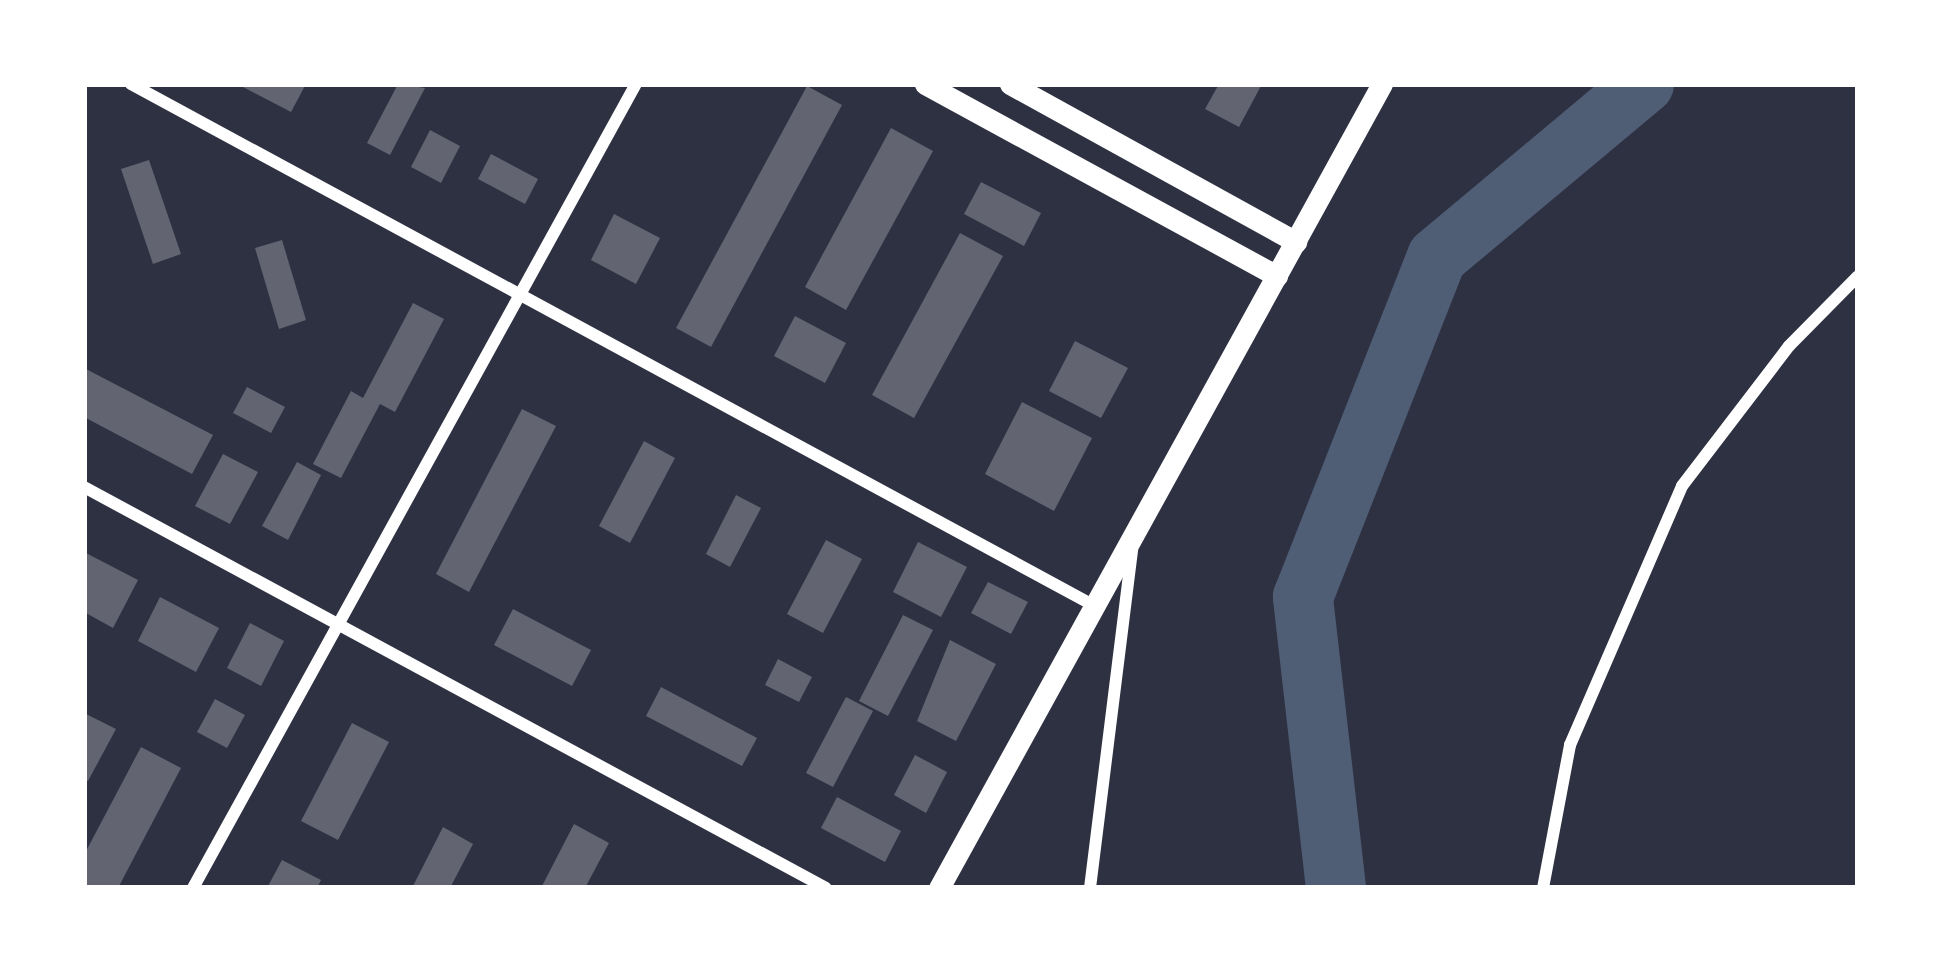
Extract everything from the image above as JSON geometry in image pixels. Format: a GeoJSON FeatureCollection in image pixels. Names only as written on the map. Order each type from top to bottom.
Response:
{"type":"FeatureCollection","features":[{"type":"Feature","properties":{"kind":"main road"},"geometry":{"type":"LineString","coordinates":[[925,84],[1277,276]]}},
{"type":"Feature","properties":{"kind":"main road"},"geometry":{"type":"LineString","coordinates":[[1010,84],[1296,242]]}},
{"type":"Feature","properties":{"kind":"main road"},"geometry":{"type":"LineString","coordinates":[[939,888],[1382,84]]}},
{"type":"Feature","properties":{"kind":"street"},"geometry":{"type":"LineString","coordinates":[[131,84],[1096,606]]}},
{"type":"Feature","properties":{"kind":"street"},"geometry":{"type":"LineString","coordinates":[[193,888],[636,84]]}},
{"type":"Feature","properties":{"kind":"street"},"geometry":{"type":"LineString","coordinates":[[1544,888],[1570,746],[1682,486],[1789,346],[1858,276]]}},
{"type":"Feature","properties":{"kind":"street"},"geometry":{"type":"LineString","coordinates":[[84,487],[826,888]]}},
{"type":"Feature","properties":{"kind":"street"},"geometry":{"type":"LineString","coordinates":[[1090,888],[1134,539]]}},
{"type":"Feature","properties":{"kind":"building"},"geometry":{"type":"Polygon","coordinates":[[[237,84],[306,84],[291,112],[237,84]]]}},
{"type":"Feature","properties":{"kind":"building"},"geometry":{"type":"Polygon","coordinates":[[[398,84],[425,88],[390,155],[367,143],[398,84]]]}},
{"type":"Feature","properties":{"kind":"building"},"geometry":{"type":"Polygon","coordinates":[[[1219,84],[1262,84],[1239,127],[1205,109],[1219,84]]]}},
{"type":"Feature","properties":{"kind":"building"},"geometry":{"type":"Polygon","coordinates":[[[807,86],[842,105],[711,347],[676,328],[807,86]]]}},
{"type":"Feature","properties":{"kind":"building"},"geometry":{"type":"Polygon","coordinates":[[[891,128],[933,151],[846,310],[805,287],[891,128]]]}},
{"type":"Feature","properties":{"kind":"building"},"geometry":{"type":"Polygon","coordinates":[[[430,130],[460,146],[441,183],[411,167],[430,130]]]}},
{"type":"Feature","properties":{"kind":"building"},"geometry":{"type":"Polygon","coordinates":[[[491,154],[538,179],[525,204],[478,179],[491,154]]]}},
{"type":"Feature","properties":{"kind":"building"},"geometry":{"type":"Polygon","coordinates":[[[149,160],[181,254],[153,264],[121,169],[149,160]]]}},
{"type":"Feature","properties":{"kind":"building"},"geometry":{"type":"Polygon","coordinates":[[[981,182],[1041,213],[1024,246],[964,214],[981,182]]]}},
{"type":"Feature","properties":{"kind":"building"},"geometry":{"type":"Polygon","coordinates":[[[614,214],[660,238],[636,284],[591,260],[614,214]]]}},
{"type":"Feature","properties":{"kind":"building"},"geometry":{"type":"Polygon","coordinates":[[[960,233],[1003,256],[914,418],[872,395],[960,233]]]}},
{"type":"Feature","properties":{"kind":"building"},"geometry":{"type":"Polygon","coordinates":[[[282,240],[306,320],[279,329],[255,248],[282,240]]]}},
{"type":"Feature","properties":{"kind":"building"},"geometry":{"type":"Polygon","coordinates":[[[413,303],[444,319],[395,412],[380,404],[341,478],[313,464],[351,391],[363,398],[413,303]]]}},
{"type":"Feature","properties":{"kind":"building"},"geometry":{"type":"Polygon","coordinates":[[[795,316],[846,343],[825,383],[774,356],[795,316]]]}},
{"type":"Feature","properties":{"kind":"building"},"geometry":{"type":"Polygon","coordinates":[[[1075,341],[1128,368],[1101,418],[1049,391],[1075,341]]]}},
{"type":"Feature","properties":{"kind":"building"},"geometry":{"type":"Polygon","coordinates":[[[84,368],[213,435],[192,474],[84,417],[84,368]]]}},
{"type":"Feature","properties":{"kind":"building"},"geometry":{"type":"Polygon","coordinates":[[[247,387],[285,407],[271,433],[233,413],[247,387]]]}},
{"type":"Feature","properties":{"kind":"building"},"geometry":{"type":"Polygon","coordinates":[[[1022,402],[1092,438],[1054,511],[985,474],[1022,402]]]}},
{"type":"Feature","properties":{"kind":"building"},"geometry":{"type":"Polygon","coordinates":[[[522,409],[556,426],[469,592],[436,574],[522,409]]]}},
{"type":"Feature","properties":{"kind":"building"},"geometry":{"type":"Polygon","coordinates":[[[644,441],[675,458],[630,543],[599,526],[644,441]]]}},
{"type":"Feature","properties":{"kind":"building"},"geometry":{"type":"Polygon","coordinates":[[[223,454],[258,472],[230,524],[195,506],[223,454]]]}},
{"type":"Feature","properties":{"kind":"building"},"geometry":{"type":"Polygon","coordinates":[[[297,462],[321,475],[288,540],[262,526],[297,462]]]}},
{"type":"Feature","properties":{"kind":"building"},"geometry":{"type":"Polygon","coordinates":[[[736,495],[761,508],[730,567],[706,554],[736,495]]]}},
{"type":"Feature","properties":{"kind":"building"},"geometry":{"type":"Polygon","coordinates":[[[826,540],[862,559],[823,633],[787,614],[826,540]]]}},
{"type":"Feature","properties":{"kind":"building"},"geometry":{"type":"Polygon","coordinates":[[[918,542],[967,567],[941,617],[893,592],[918,542]]]}},
{"type":"Feature","properties":{"kind":"building"},"geometry":{"type":"Polygon","coordinates":[[[84,552],[138,580],[113,628],[84,612],[84,552]]]}},
{"type":"Feature","properties":{"kind":"building"},"geometry":{"type":"Polygon","coordinates":[[[988,582],[1028,602],[1011,634],[971,613],[988,582]]]}},
{"type":"Feature","properties":{"kind":"building"},"geometry":{"type":"Polygon","coordinates":[[[160,597],[219,628],[196,672],[138,641],[160,597]]]}},
{"type":"Feature","properties":{"kind":"building"},"geometry":{"type":"Polygon","coordinates":[[[513,609],[591,650],[572,686],[494,645],[513,609]]]}},
{"type":"Feature","properties":{"kind":"building"},"geometry":{"type":"Polygon","coordinates":[[[903,615],[933,630],[888,716],[859,701],[903,615]]]}},
{"type":"Feature","properties":{"kind":"building"},"geometry":{"type":"Polygon","coordinates":[[[250,623],[284,641],[261,686],[227,668],[250,623]]]}},
{"type":"Feature","properties":{"kind":"building"},"geometry":{"type":"Polygon","coordinates":[[[950,640],[996,664],[956,741],[917,721],[950,640]]]}},
{"type":"Feature","properties":{"kind":"building"},"geometry":{"type":"Polygon","coordinates":[[[778,659],[812,677],[799,702],[765,685],[778,659]]]}},
{"type":"Feature","properties":{"kind":"building"},"geometry":{"type":"Polygon","coordinates":[[[661,687],[757,738],[742,766],[646,716],[661,687]]]}},
{"type":"Feature","properties":{"kind":"building"},"geometry":{"type":"Polygon","coordinates":[[[846,697],[873,711],[833,787],[806,773],[846,697]]]}},
{"type":"Feature","properties":{"kind":"building"},"geometry":{"type":"Polygon","coordinates":[[[215,699],[245,715],[227,748],[197,732],[215,699]]]}},
{"type":"Feature","properties":{"kind":"building"},"geometry":{"type":"Polygon","coordinates":[[[84,713],[116,729],[88,781],[84,779],[84,713]]]}},
{"type":"Feature","properties":{"kind":"building"},"geometry":{"type":"Polygon","coordinates":[[[352,723],[389,742],[338,840],[301,821],[352,723]]]}},
{"type":"Feature","properties":{"kind":"building"},"geometry":{"type":"Polygon","coordinates":[[[141,747],[181,768],[118,888],[84,888],[84,855],[141,747]]]}},
{"type":"Feature","properties":{"kind":"building"},"geometry":{"type":"Polygon","coordinates":[[[915,755],[947,772],[926,813],[894,795],[915,755]]]}},
{"type":"Feature","properties":{"kind":"building"},"geometry":{"type":"Polygon","coordinates":[[[837,797],[901,831],[885,862],[821,828],[837,797]]]}},
{"type":"Feature","properties":{"kind":"building"},"geometry":{"type":"Polygon","coordinates":[[[574,824],[609,843],[585,888],[541,888],[574,824]]]}},
{"type":"Feature","properties":{"kind":"building"},"geometry":{"type":"Polygon","coordinates":[[[443,827],[473,844],[450,888],[412,888],[443,827]]]}},
{"type":"Feature","properties":{"kind":"building"},"geometry":{"type":"Polygon","coordinates":[[[282,860],[321,880],[317,888],[267,888],[282,860]]]}},
{"type":"Feature","properties":{"kind":"waterway"},"geometry":{"type":"LineString","coordinates":[[1336,888],[1303,597],[1437,257],[1644,84]]}}]}
